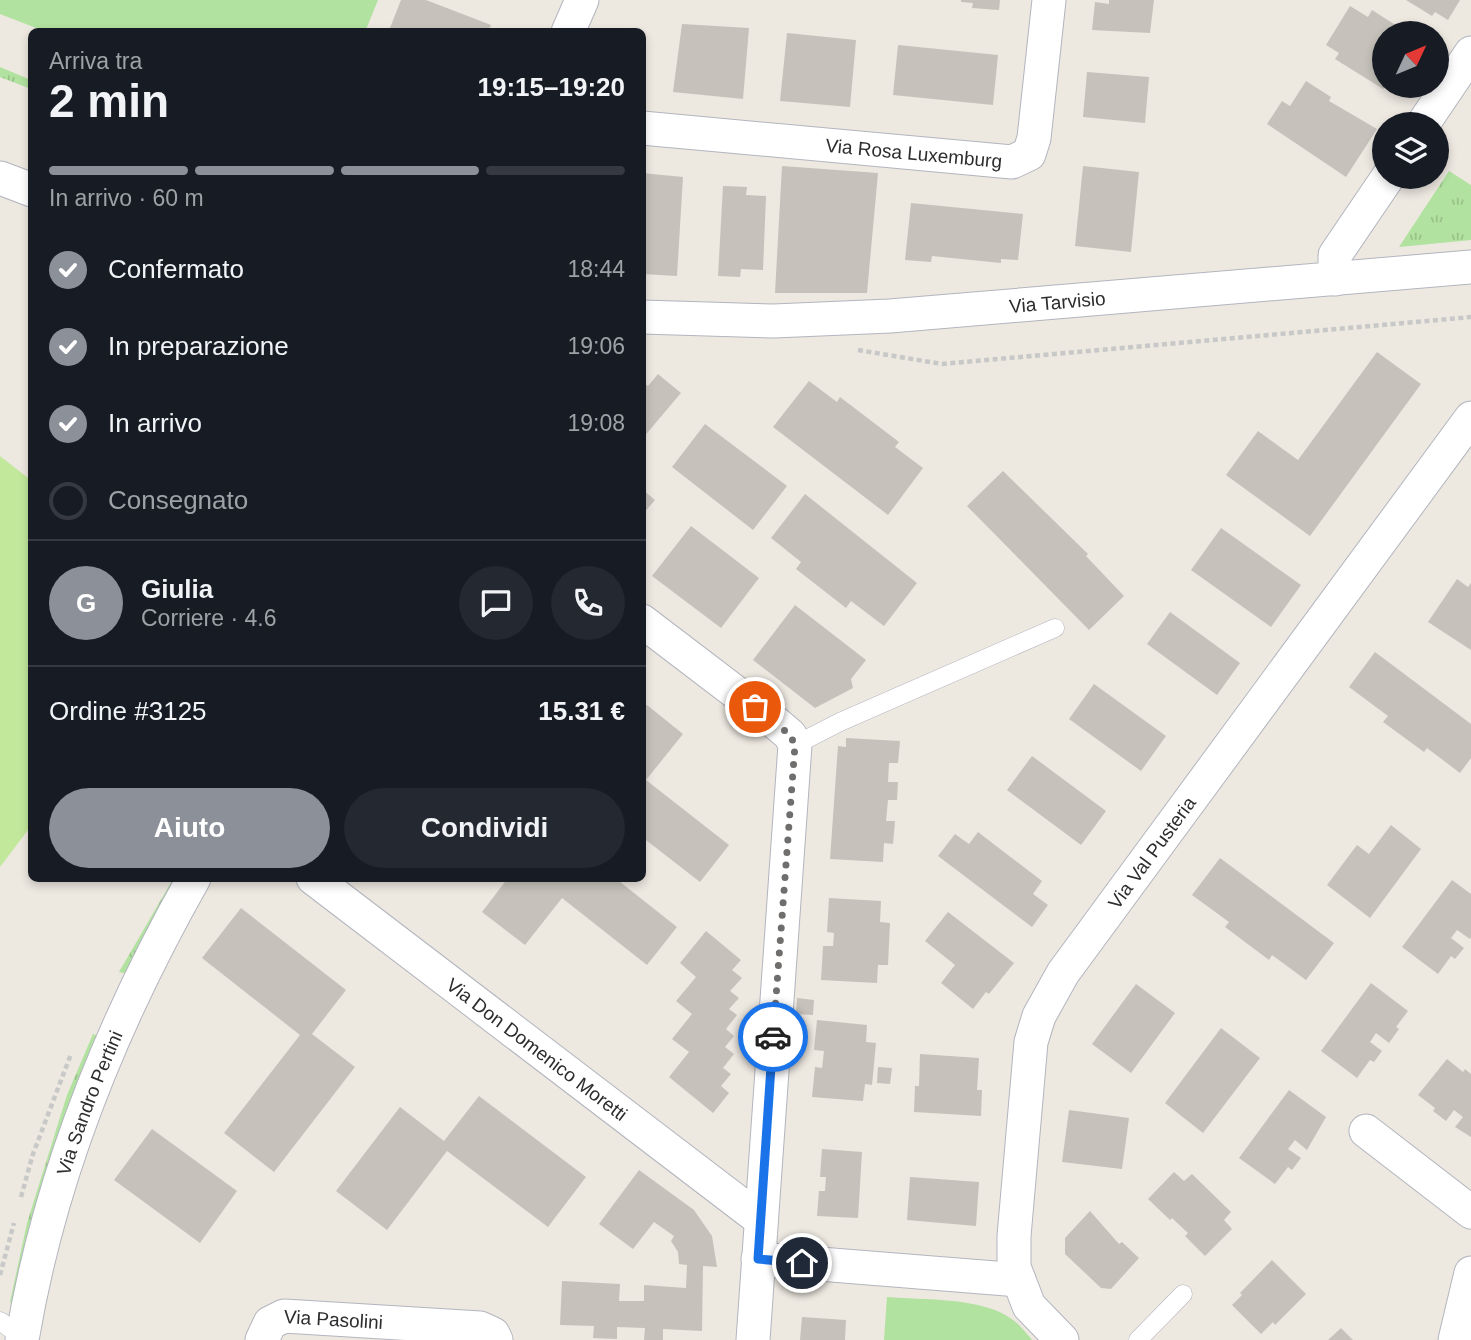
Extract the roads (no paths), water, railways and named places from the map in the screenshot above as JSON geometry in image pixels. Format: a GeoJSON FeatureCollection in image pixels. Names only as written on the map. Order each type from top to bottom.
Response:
{"type":"FeatureCollection","features":[{"type":"Feature","properties":{"kind":"street"},"geometry":{"type":"LineString","coordinates":[[570,28],[582,0]]}},
{"type":"Feature","properties":{"kind":"street","name":"Via Rosa Luxemburg"},"geometry":{"type":"LineString","coordinates":[[646,128],[1012,162],[1029,154],[1034,138],[1049,0]]}},
{"type":"Feature","properties":{"kind":"street"},"geometry":{"type":"LineString","coordinates":[[1431,112],[1471,53]]}},
{"type":"Feature","properties":{"kind":"street"},"geometry":{"type":"LineString","coordinates":[[0,178],[28,188]]}},
{"type":"Feature","properties":{"kind":"street"},"geometry":{"type":"LineString","coordinates":[[1335,279],[1335,255],[1380,189]]}},
{"type":"Feature","properties":{"kind":"street","name":"Via Tarvisio"},"geometry":{"type":"LineString","coordinates":[[646,317],[774,321],[857,318],[1471,267]]}},
{"type":"Feature","properties":{"kind":"street","name":"Via Val Pusteria"},"geometry":{"type":"LineString","coordinates":[[1062,1340],[1030,1306],[1014,1267],[1014,1237],[1031,1042],[1039,1016],[1063,973],[1471,418]]}},
{"type":"Feature","properties":{"kind":"street"},"geometry":{"type":"LineString","coordinates":[[646,624],[777,724],[790,735],[795,745],[754,1340]]}},
{"type":"Feature","properties":{"kind":"street","name":"Via Sandro Pertini"},"geometry":{"type":"LineString","coordinates":[[15,1333],[86,1105],[146,965],[192,882]]}},
{"type":"Feature","properties":{"kind":"street","name":"Via Don Domenico Moretti"},"geometry":{"type":"LineString","coordinates":[[318,882],[761,1220]]}},
{"type":"Feature","properties":{"kind":"street"},"geometry":{"type":"LineString","coordinates":[[1366,1131],[1471,1212]]}},
{"type":"Feature","properties":{"kind":"street"},"geometry":{"type":"LineString","coordinates":[[758,1259],[1019,1280]]}},
{"type":"Feature","properties":{"kind":"street"},"geometry":{"type":"LineString","coordinates":[[1455,1340],[1471,1273]]}},
{"type":"Feature","properties":{"kind":"street","name":"Via Pasolini"},"geometry":{"type":"LineString","coordinates":[[262,1340],[270,1323],[284,1316],[480,1328],[493,1334],[496,1340]]}},
{"type":"Feature","properties":{"kind":"lane"},"geometry":{"type":"LineString","coordinates":[[795,745],[840,722],[1055,628]]}},
{"type":"Feature","properties":{"kind":"lane"},"geometry":{"type":"LineString","coordinates":[[1138,1340],[1183,1294]]}}]}
